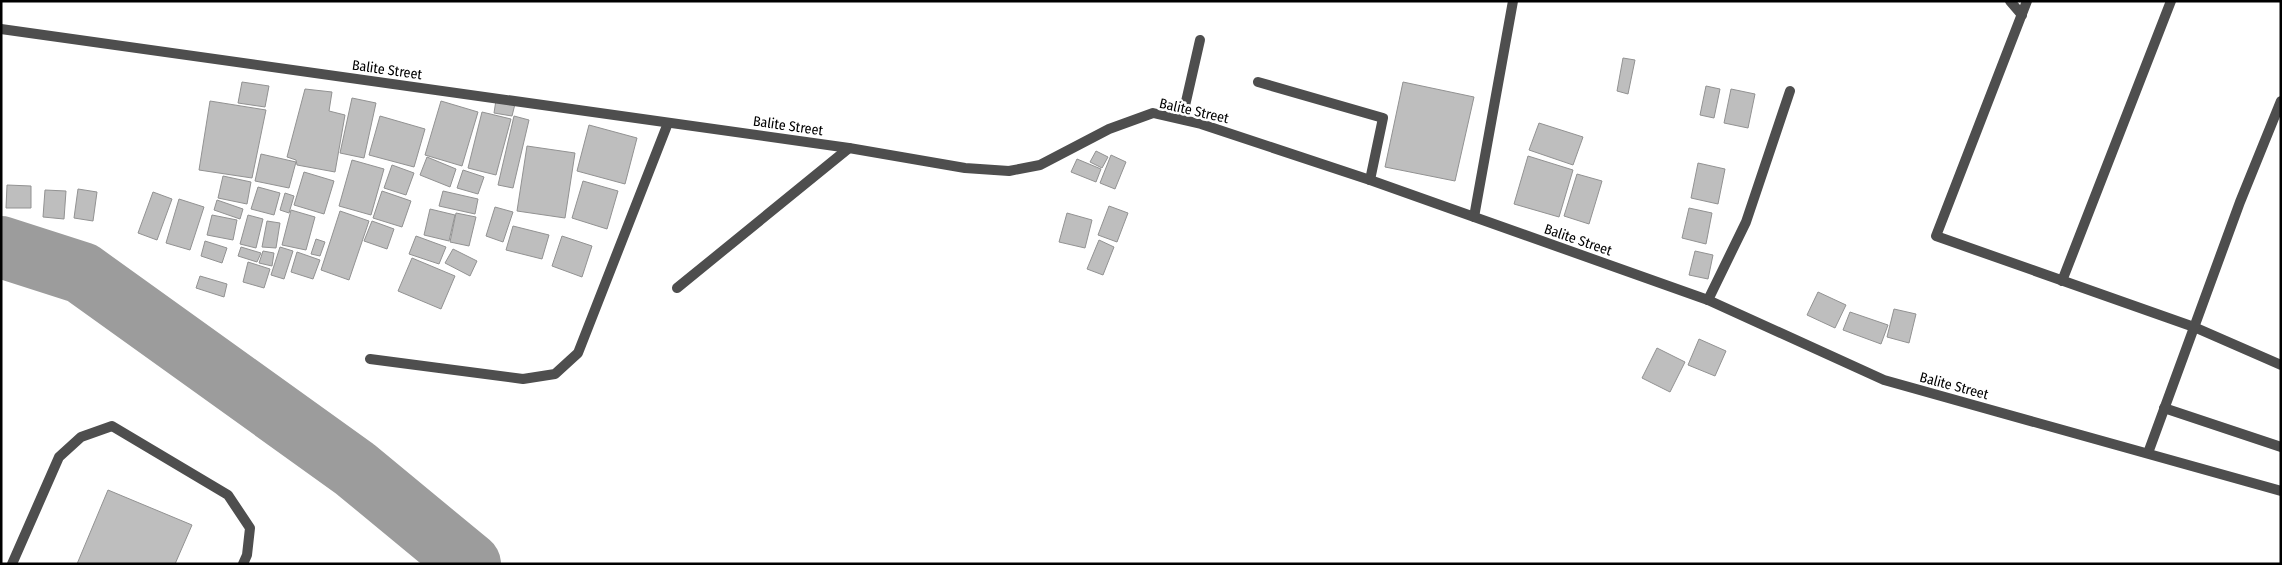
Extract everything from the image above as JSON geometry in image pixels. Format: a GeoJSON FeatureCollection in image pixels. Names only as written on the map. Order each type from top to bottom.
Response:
{"type":"FeatureCollection","features":[{"type":"Feature","properties":{"kind":"street"},"geometry":{"type":"LineString","coordinates":[[1474,217],[1513,1]]}},
{"type":"Feature","properties":{"kind":"street"},"geometry":{"type":"LineString","coordinates":[[2010,1],[2022,15]]}},
{"type":"Feature","properties":{"kind":"street"},"geometry":{"type":"LineString","coordinates":[[2027,1],[1936,236],[2194,327],[2281,365]]}},
{"type":"Feature","properties":{"kind":"street"},"geometry":{"type":"LineString","coordinates":[[2062,281],[2170,1]]}},
{"type":"Feature","properties":{"kind":"street","name":"Balite Street"},"geometry":{"type":"LineString","coordinates":[[1,29],[850,148],[965,168],[1009,171],[1040,165],[1108,129],[1152,113],[1182,119],[1370,180],[1708,300],[1884,380],[2281,491]]}},
{"type":"Feature","properties":{"kind":"street"},"geometry":{"type":"LineString","coordinates":[[1182,119],[1200,40]]}},
{"type":"Feature","properties":{"kind":"street"},"geometry":{"type":"LineString","coordinates":[[1258,82],[1383,118],[1370,180]]}},
{"type":"Feature","properties":{"kind":"street"},"geometry":{"type":"LineString","coordinates":[[1708,300],[1746,222],[1790,91]]}},
{"type":"Feature","properties":{"kind":"street"},"geometry":{"type":"LineString","coordinates":[[2148,453],[2194,327],[2281,102]]}},
{"type":"Feature","properties":{"kind":"street"},"geometry":{"type":"LineString","coordinates":[[370,359],[523,379],[555,374],[578,353],[668,123]]}},
{"type":"Feature","properties":{"kind":"street"},"geometry":{"type":"LineString","coordinates":[[676,288],[850,148]]}},
{"type":"Feature","properties":{"kind":"street"},"geometry":{"type":"LineString","coordinates":[[2164,408],[2281,447]]}},
{"type":"Feature","properties":{"kind":"street"},"geometry":{"type":"LineString","coordinates":[[12,564],[59,457],[81,437],[112,426],[228,494],[250,528],[248,555],[243,564]]}},
{"type":"Feature","properties":{"kind":"building"},"geometry":{"type":"Polygon","coordinates":[[[1623,58],[1635,60],[1628,94],[1617,91],[1623,58]]]}},
{"type":"Feature","properties":{"kind":"building"},"geometry":{"type":"Polygon","coordinates":[[[242,82],[269,86],[265,107],[238,103],[242,82]]]}},
{"type":"Feature","properties":{"kind":"building"},"geometry":{"type":"Polygon","coordinates":[[[1403,82],[1474,97],[1455,181],[1385,167],[1403,82]]]}},
{"type":"Feature","properties":{"kind":"building"},"geometry":{"type":"Polygon","coordinates":[[[1706,86],[1720,89],[1714,118],[1700,115],[1706,86]]]}},
{"type":"Feature","properties":{"kind":"building"},"geometry":{"type":"Polygon","coordinates":[[[305,89],[332,92],[329,111],[345,115],[335,172],[297,165],[296,160],[287,157],[305,89]]]}},
{"type":"Feature","properties":{"kind":"building"},"geometry":{"type":"Polygon","coordinates":[[[1731,89],[1755,94],[1748,128],[1724,123],[1731,89]]]}},
{"type":"Feature","properties":{"kind":"building"},"geometry":{"type":"Polygon","coordinates":[[[352,98],[376,103],[364,158],[340,153],[352,98]]]}},
{"type":"Feature","properties":{"kind":"building"},"geometry":{"type":"Polygon","coordinates":[[[496,100],[515,104],[512,116],[494,113],[496,100]]]}},
{"type":"Feature","properties":{"kind":"building"},"geometry":{"type":"Polygon","coordinates":[[[210,101],[266,110],[252,178],[199,170],[210,101]]]}},
{"type":"Feature","properties":{"kind":"building"},"geometry":{"type":"Polygon","coordinates":[[[441,101],[478,112],[462,166],[425,155],[441,101]]]}},
{"type":"Feature","properties":{"kind":"building"},"geometry":{"type":"Polygon","coordinates":[[[482,112],[511,119],[496,175],[468,168],[482,112]]]}},
{"type":"Feature","properties":{"kind":"building"},"geometry":{"type":"Polygon","coordinates":[[[380,116],[425,129],[414,167],[369,155],[380,116]]]}},
{"type":"Feature","properties":{"kind":"building"},"geometry":{"type":"Polygon","coordinates":[[[514,116],[529,120],[513,188],[498,185],[514,116]]]}},
{"type":"Feature","properties":{"kind":"building"},"geometry":{"type":"Polygon","coordinates":[[[1539,123],[1583,137],[1573,165],[1529,150],[1539,123]]]}},
{"type":"Feature","properties":{"kind":"building"},"geometry":{"type":"Polygon","coordinates":[[[589,125],[637,138],[625,184],[577,171],[589,125]]]}},
{"type":"Feature","properties":{"kind":"building"},"geometry":{"type":"Polygon","coordinates":[[[527,146],[575,153],[565,218],[517,211],[527,146]]]}},
{"type":"Feature","properties":{"kind":"building"},"geometry":{"type":"Polygon","coordinates":[[[1096,151],[1108,157],[1102,168],[1090,162],[1096,151]]]}},
{"type":"Feature","properties":{"kind":"building"},"geometry":{"type":"Polygon","coordinates":[[[261,154],[296,162],[289,188],[255,181],[261,154]]]}},
{"type":"Feature","properties":{"kind":"building"},"geometry":{"type":"Polygon","coordinates":[[[1111,155],[1126,162],[1115,189],[1100,183],[1111,155]]]}},
{"type":"Feature","properties":{"kind":"building"},"geometry":{"type":"Polygon","coordinates":[[[1528,156],[1573,170],[1559,217],[1514,204],[1528,156]]]}},
{"type":"Feature","properties":{"kind":"building"},"geometry":{"type":"Polygon","coordinates":[[[427,157],[456,169],[450,187],[420,175],[427,157]]]}},
{"type":"Feature","properties":{"kind":"building"},"geometry":{"type":"Polygon","coordinates":[[[1077,159],[1101,169],[1096,182],[1071,172],[1077,159]]]}},
{"type":"Feature","properties":{"kind":"building"},"geometry":{"type":"Polygon","coordinates":[[[352,160],[384,169],[371,215],[339,206],[352,160]]]}},
{"type":"Feature","properties":{"kind":"building"},"geometry":{"type":"Polygon","coordinates":[[[1698,163],[1725,169],[1718,204],[1691,198],[1698,163]]]}},
{"type":"Feature","properties":{"kind":"building"},"geometry":{"type":"Polygon","coordinates":[[[392,165],[414,173],[406,195],[384,188],[392,165]]]}},
{"type":"Feature","properties":{"kind":"building"},"geometry":{"type":"Polygon","coordinates":[[[463,170],[484,177],[478,194],[457,188],[463,170]]]}},
{"type":"Feature","properties":{"kind":"building"},"geometry":{"type":"Polygon","coordinates":[[[304,172],[334,181],[324,214],[294,205],[304,172]]]}},
{"type":"Feature","properties":{"kind":"building"},"geometry":{"type":"Polygon","coordinates":[[[1577,174],[1602,181],[1589,224],[1564,216],[1577,174]]]}},
{"type":"Feature","properties":{"kind":"building"},"geometry":{"type":"Polygon","coordinates":[[[223,176],[251,182],[247,204],[218,198],[223,176]]]}},
{"type":"Feature","properties":{"kind":"building"},"geometry":{"type":"Polygon","coordinates":[[[583,181],[618,191],[607,229],[572,218],[583,181]]]}},
{"type":"Feature","properties":{"kind":"building"},"geometry":{"type":"Polygon","coordinates":[[[7,185],[31,186],[31,208],[6,208],[7,185]]]}},
{"type":"Feature","properties":{"kind":"building"},"geometry":{"type":"Polygon","coordinates":[[[258,187],[280,193],[274,215],[251,209],[258,187]]]}},
{"type":"Feature","properties":{"kind":"building"},"geometry":{"type":"Polygon","coordinates":[[[78,189],[97,192],[93,221],[74,218],[78,189]]]}},
{"type":"Feature","properties":{"kind":"building"},"geometry":{"type":"Polygon","coordinates":[[[45,190],[66,191],[64,219],[43,217],[45,190]]]}},
{"type":"Feature","properties":{"kind":"building"},"geometry":{"type":"Polygon","coordinates":[[[382,191],[411,201],[402,227],[373,218],[382,191]]]}},
{"type":"Feature","properties":{"kind":"building"},"geometry":{"type":"Polygon","coordinates":[[[443,191],[478,199],[475,214],[439,206],[443,191]]]}},
{"type":"Feature","properties":{"kind":"building"},"geometry":{"type":"Polygon","coordinates":[[[153,192],[172,199],[157,240],[138,233],[153,192]]]}},
{"type":"Feature","properties":{"kind":"building"},"geometry":{"type":"Polygon","coordinates":[[[285,193],[294,196],[289,213],[280,210],[285,193]]]}},
{"type":"Feature","properties":{"kind":"building"},"geometry":{"type":"Polygon","coordinates":[[[179,199],[204,207],[190,250],[166,243],[179,199]]]}},
{"type":"Feature","properties":{"kind":"building"},"geometry":{"type":"Polygon","coordinates":[[[217,200],[243,209],[240,219],[214,210],[217,200]]]}},
{"type":"Feature","properties":{"kind":"building"},"geometry":{"type":"Polygon","coordinates":[[[1109,206],[1128,213],[1117,242],[1098,235],[1109,206]]]}},
{"type":"Feature","properties":{"kind":"building"},"geometry":{"type":"Polygon","coordinates":[[[495,207],[513,212],[503,242],[486,236],[495,207]]]}},
{"type":"Feature","properties":{"kind":"building"},"geometry":{"type":"Polygon","coordinates":[[[1689,208],[1712,213],[1706,244],[1682,238],[1689,208]]]}},
{"type":"Feature","properties":{"kind":"building"},"geometry":{"type":"Polygon","coordinates":[[[430,209],[455,215],[449,241],[424,235],[430,209]]]}},
{"type":"Feature","properties":{"kind":"building"},"geometry":{"type":"Polygon","coordinates":[[[291,210],[315,217],[306,250],[282,245],[291,210]]]}},
{"type":"Feature","properties":{"kind":"building"},"geometry":{"type":"Polygon","coordinates":[[[340,211],[369,221],[349,280],[321,270],[340,211]]]}},
{"type":"Feature","properties":{"kind":"building"},"geometry":{"type":"Polygon","coordinates":[[[456,213],[476,217],[469,246],[450,242],[456,213]]]}},
{"type":"Feature","properties":{"kind":"building"},"geometry":{"type":"Polygon","coordinates":[[[1067,213],[1092,220],[1085,248],[1059,242],[1067,213]]]}},
{"type":"Feature","properties":{"kind":"building"},"geometry":{"type":"Polygon","coordinates":[[[212,215],[237,220],[233,240],[207,235],[212,215]]]}},
{"type":"Feature","properties":{"kind":"building"},"geometry":{"type":"Polygon","coordinates":[[[248,215],[263,219],[256,248],[240,244],[248,215]]]}},
{"type":"Feature","properties":{"kind":"building"},"geometry":{"type":"Polygon","coordinates":[[[267,221],[280,223],[276,248],[262,247],[267,221]]]}},
{"type":"Feature","properties":{"kind":"building"},"geometry":{"type":"Polygon","coordinates":[[[372,221],[394,229],[387,249],[364,241],[372,221]]]}},
{"type":"Feature","properties":{"kind":"building"},"geometry":{"type":"Polygon","coordinates":[[[513,226],[549,235],[542,259],[506,250],[513,226]]]}},
{"type":"Feature","properties":{"kind":"building"},"geometry":{"type":"Polygon","coordinates":[[[416,236],[446,247],[439,264],[409,254],[416,236]]]}},
{"type":"Feature","properties":{"kind":"building"},"geometry":{"type":"Polygon","coordinates":[[[562,236],[592,246],[582,277],[552,266],[562,236]]]}},
{"type":"Feature","properties":{"kind":"building"},"geometry":{"type":"Polygon","coordinates":[[[316,239],[325,242],[320,256],[311,254],[316,239]]]}},
{"type":"Feature","properties":{"kind":"building"},"geometry":{"type":"Polygon","coordinates":[[[1099,240],[1114,247],[1103,275],[1087,269],[1099,240]]]}},
{"type":"Feature","properties":{"kind":"building"},"geometry":{"type":"Polygon","coordinates":[[[205,241],[227,248],[222,263],[201,256],[205,241]]]}},
{"type":"Feature","properties":{"kind":"building"},"geometry":{"type":"Polygon","coordinates":[[[241,247],[261,253],[257,262],[238,256],[241,247]]]}},
{"type":"Feature","properties":{"kind":"building"},"geometry":{"type":"Polygon","coordinates":[[[280,247],[293,251],[284,279],[271,275],[280,247]]]}},
{"type":"Feature","properties":{"kind":"building"},"geometry":{"type":"Polygon","coordinates":[[[453,249],[477,261],[470,276],[445,263],[453,249]]]}},
{"type":"Feature","properties":{"kind":"building"},"geometry":{"type":"Polygon","coordinates":[[[263,251],[274,253],[272,266],[259,263],[263,251]]]}},
{"type":"Feature","properties":{"kind":"building"},"geometry":{"type":"Polygon","coordinates":[[[1695,251],[1713,255],[1708,279],[1689,275],[1695,251]]]}},
{"type":"Feature","properties":{"kind":"building"},"geometry":{"type":"Polygon","coordinates":[[[297,252],[320,260],[313,279],[291,272],[297,252]]]}},
{"type":"Feature","properties":{"kind":"building"},"geometry":{"type":"Polygon","coordinates":[[[412,258],[455,276],[441,309],[398,291],[412,258]]]}},
{"type":"Feature","properties":{"kind":"building"},"geometry":{"type":"Polygon","coordinates":[[[248,262],[270,269],[264,288],[243,282],[248,262]]]}},
{"type":"Feature","properties":{"kind":"building"},"geometry":{"type":"Polygon","coordinates":[[[200,276],[227,284],[224,297],[196,288],[200,276]]]}},
{"type":"Feature","properties":{"kind":"building"},"geometry":{"type":"Polygon","coordinates":[[[1818,292],[1846,305],[1835,328],[1807,315],[1818,292]]]}},
{"type":"Feature","properties":{"kind":"building"},"geometry":{"type":"Polygon","coordinates":[[[1894,309],[1916,314],[1909,343],[1887,337],[1894,309]]]}},
{"type":"Feature","properties":{"kind":"building"},"geometry":{"type":"Polygon","coordinates":[[[1850,312],[1888,325],[1881,344],[1843,330],[1850,312]]]}},
{"type":"Feature","properties":{"kind":"building"},"geometry":{"type":"Polygon","coordinates":[[[1699,339],[1726,351],[1715,376],[1688,365],[1699,339]]]}},
{"type":"Feature","properties":{"kind":"building"},"geometry":{"type":"Polygon","coordinates":[[[1657,348],[1685,362],[1670,392],[1642,378],[1657,348]]]}},
{"type":"Feature","properties":{"kind":"building"},"geometry":{"type":"Polygon","coordinates":[[[108,490],[192,525],[175,564],[77,564],[108,490]]]}},
{"type":"Feature","properties":{"kind":"waterway"},"geometry":{"type":"LineString","coordinates":[[1,247],[82,273],[355,469],[470,564]]}}]}
